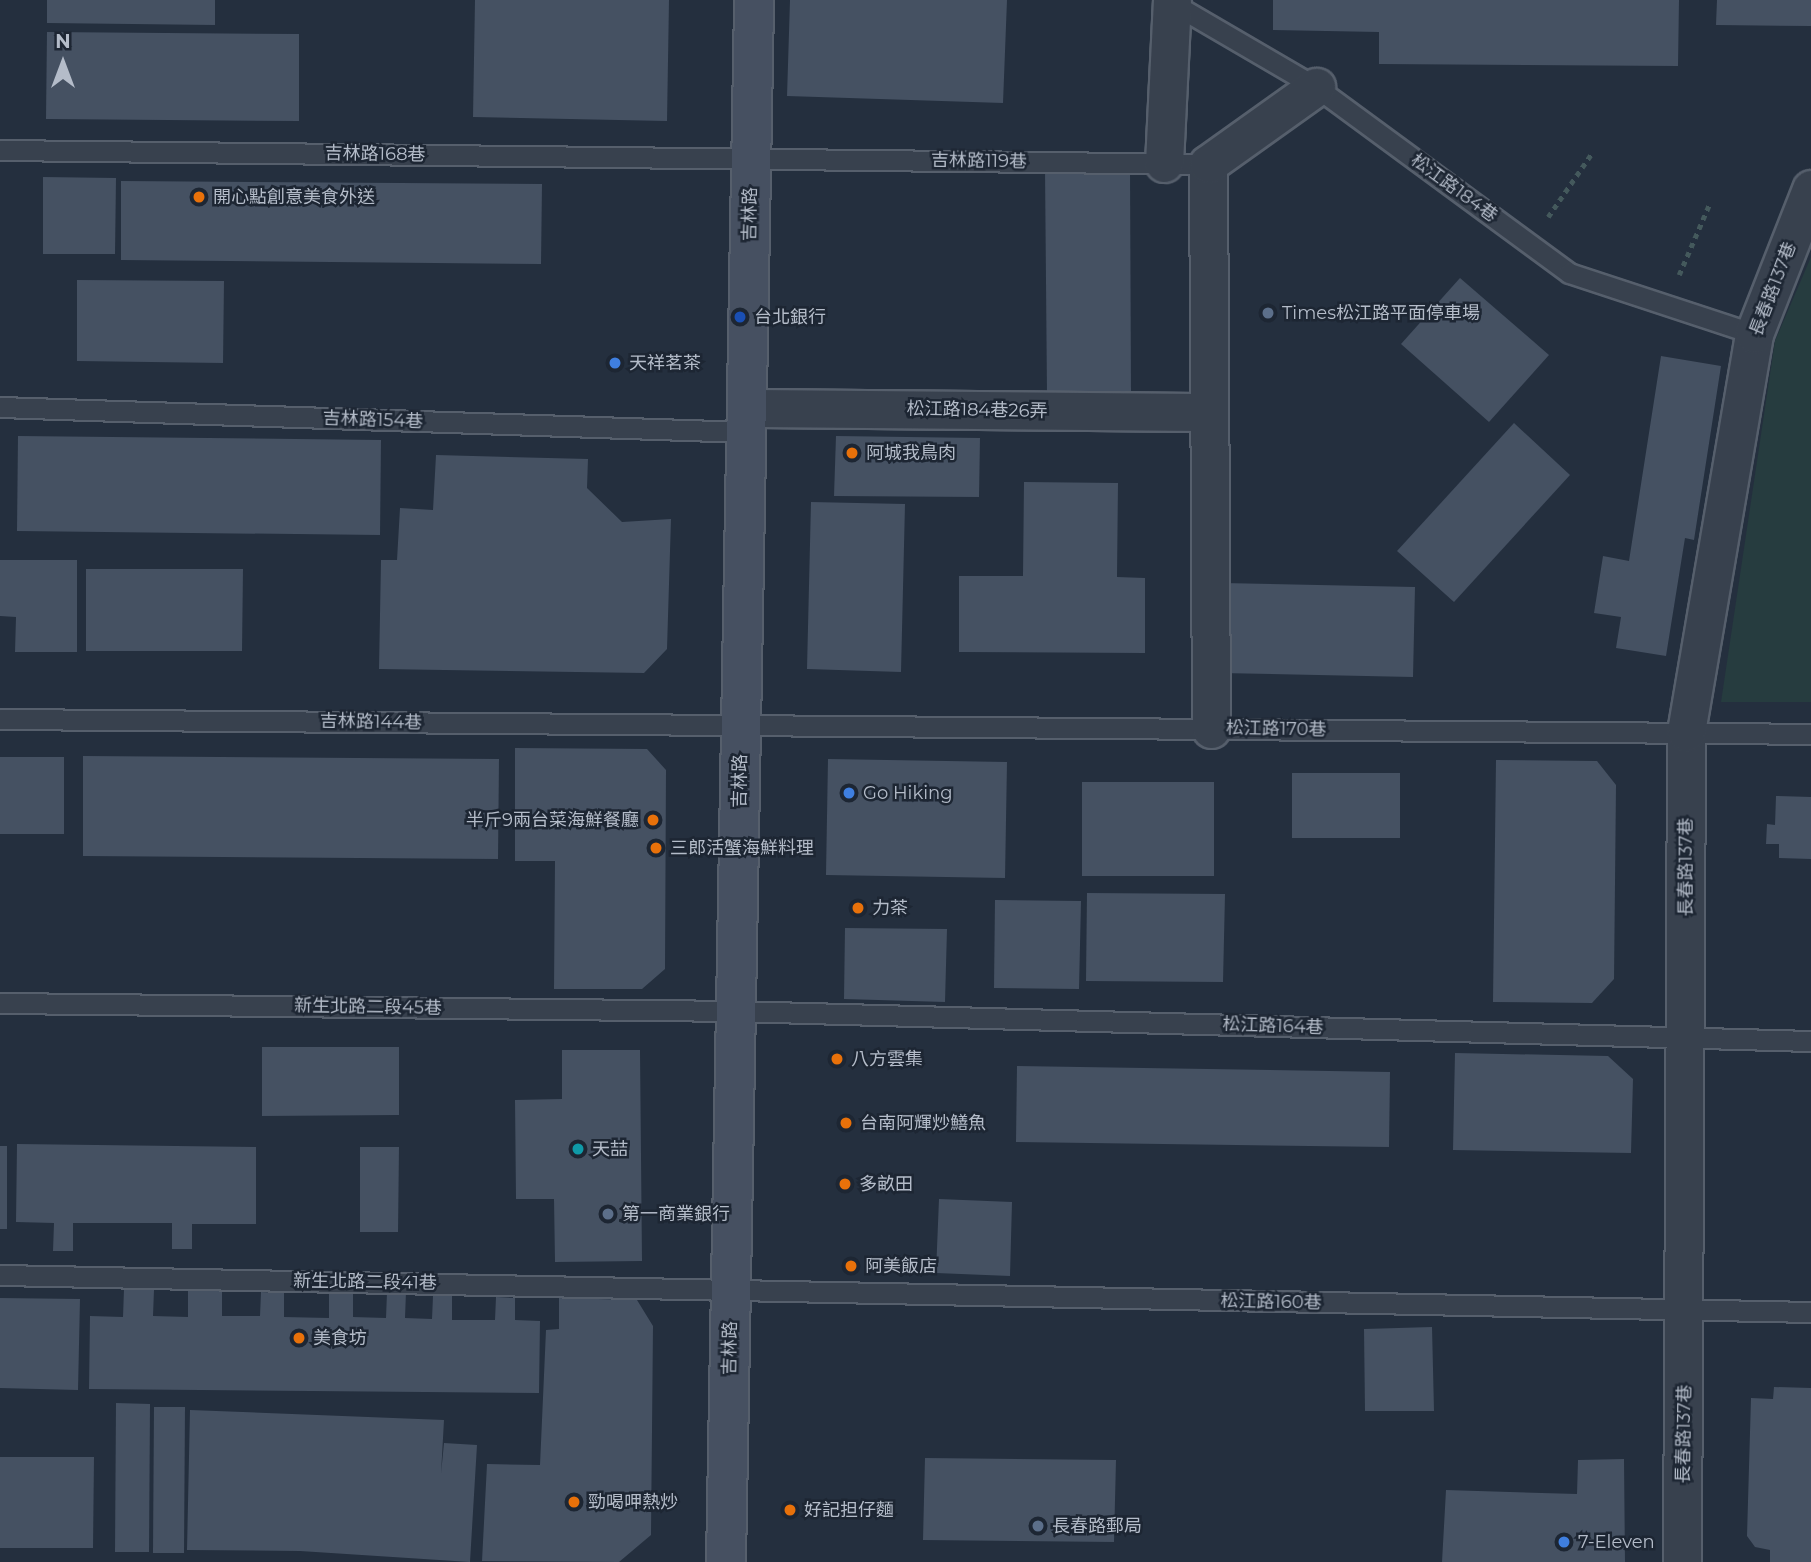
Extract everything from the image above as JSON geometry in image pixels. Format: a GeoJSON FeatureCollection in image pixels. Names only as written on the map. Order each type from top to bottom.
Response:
{"type":"FeatureCollection","features":[{"type":"Feature","properties":{"kind":"street","name":"吉林路"},"geometry":{"type":"LineString","coordinates":[[726,1562],[754,0]]}},
{"type":"Feature","properties":{"kind":"street"},"geometry":{"type":"LineString","coordinates":[[1164,163],[1170,1]]}},
{"type":"Feature","properties":{"kind":"street"},"geometry":{"type":"LineString","coordinates":[[1211,729],[1208,164],[1316,87]]}},
{"type":"Feature","properties":{"kind":"street","name":"長春路137巷"},"geometry":{"type":"LineString","coordinates":[[1682,1562],[1686,1311],[1686,732],[1754,334],[1811,189]]}},
{"type":"Feature","properties":{"kind":"street","name":"松江路184巷26弄"},"geometry":{"type":"LineString","coordinates":[[746,420],[1208,412]]}},
{"type":"Feature","properties":{"kind":"lane","name":"松江路184巷"},"geometry":{"type":"LineString","coordinates":[[1170,1],[1316,87],[1569,273],[1754,334]]}},
{"type":"Feature","properties":{"kind":"lane","name":"吉林路168巷"},"geometry":{"type":"LineString","coordinates":[[0,150],[751,158]]}},
{"type":"Feature","properties":{"kind":"lane","name":"吉林路119巷"},"geometry":{"type":"LineString","coordinates":[[751,158],[1208,164]]}},
{"type":"Feature","properties":{"kind":"lane","name":"吉林路154巷"},"geometry":{"type":"LineString","coordinates":[[0,407],[746,420]]}},
{"type":"Feature","properties":{"kind":"lane","name":"吉林路144巷"},"geometry":{"type":"LineString","coordinates":[[0,719],[741,726]]}},
{"type":"Feature","properties":{"kind":"lane","name":"松江路170巷"},"geometry":{"type":"LineString","coordinates":[[741,726],[1811,734]]}},
{"type":"Feature","properties":{"kind":"lane","name":"新生北路二段45巷"},"geometry":{"type":"LineString","coordinates":[[0,1003],[736,1011]]}},
{"type":"Feature","properties":{"kind":"lane","name":"松江路164巷"},"geometry":{"type":"LineString","coordinates":[[736,1011],[1811,1041]]}},
{"type":"Feature","properties":{"kind":"lane","name":"新生北路二段41巷"},"geometry":{"type":"LineString","coordinates":[[0,1275],[731,1290]]}},
{"type":"Feature","properties":{"kind":"lane","name":"松江路160巷"},"geometry":{"type":"LineString","coordinates":[[731,1290],[1811,1312]]}},
{"type":"Feature","properties":{"kind":"path"},"geometry":{"type":"LineString","coordinates":[[1530,244],[1592,153]]}},
{"type":"Feature","properties":{"kind":"path"},"geometry":{"type":"LineString","coordinates":[[1666,305],[1709,205]]}},
{"type":"Feature","properties":{"kind":"green space"},"geometry":{"type":"Polygon","coordinates":[[[1811,257],[1811,702],[1721,702],[1775,341],[1811,257]]]}},
{"type":"Feature","properties":{"kind":"building"},"geometry":{"type":"Polygon","coordinates":[[[47,0],[215,0],[215,25],[47,23],[47,0]]]}},
{"type":"Feature","properties":{"kind":"building"},"geometry":{"type":"Polygon","coordinates":[[[475,0],[669,0],[667,121],[473,117],[475,0]]]}},
{"type":"Feature","properties":{"kind":"building"},"geometry":{"type":"Polygon","coordinates":[[[790,0],[1007,0],[1003,103],[787,96],[790,0]]]}},
{"type":"Feature","properties":{"kind":"building"},"geometry":{"type":"Polygon","coordinates":[[[1273,0],[1679,0],[1678,66],[1379,64],[1379,32],[1273,30],[1273,0]]]}},
{"type":"Feature","properties":{"kind":"building"},"geometry":{"type":"Polygon","coordinates":[[[1717,0],[1811,0],[1811,26],[1716,25],[1717,0]]]}},
{"type":"Feature","properties":{"kind":"building"},"geometry":{"type":"Polygon","coordinates":[[[47,32],[299,34],[299,121],[46,119],[47,32]]]}},
{"type":"Feature","properties":{"kind":"building"},"geometry":{"type":"Polygon","coordinates":[[[1045,169],[1130,169],[1131,392],[1047,393],[1045,169]]]}},
{"type":"Feature","properties":{"kind":"building"},"geometry":{"type":"Polygon","coordinates":[[[43,177],[116,178],[115,254],[43,254],[43,177]]]}},
{"type":"Feature","properties":{"kind":"building"},"geometry":{"type":"Polygon","coordinates":[[[121,181],[542,184],[541,264],[121,260],[121,181]]]}},
{"type":"Feature","properties":{"kind":"building"},"geometry":{"type":"Polygon","coordinates":[[[1460,278],[1549,355],[1489,422],[1401,344],[1460,278]]]}},
{"type":"Feature","properties":{"kind":"building"},"geometry":{"type":"Polygon","coordinates":[[[77,280],[224,281],[223,363],[77,361],[77,280]]]}},
{"type":"Feature","properties":{"kind":"building"},"geometry":{"type":"Polygon","coordinates":[[[1661,356],[1721,366],[1694,540],[1685,538],[1666,656],[1616,648],[1621,617],[1594,613],[1603,556],[1629,561],[1661,356]]]}},
{"type":"Feature","properties":{"kind":"building"},"geometry":{"type":"Polygon","coordinates":[[[1514,423],[1570,475],[1454,602],[1397,551],[1514,423]]]}},
{"type":"Feature","properties":{"kind":"building"},"geometry":{"type":"Polygon","coordinates":[[[18,436],[381,440],[380,535],[17,531],[18,436]]]}},
{"type":"Feature","properties":{"kind":"building"},"geometry":{"type":"Polygon","coordinates":[[[836,436],[980,438],[979,497],[834,496],[836,436]]]}},
{"type":"Feature","properties":{"kind":"building"},"geometry":{"type":"Polygon","coordinates":[[[436,455],[588,459],[587,488],[622,522],[671,519],[667,649],[644,673],[379,669],[381,560],[397,560],[400,508],[433,510],[436,455]]]}},
{"type":"Feature","properties":{"kind":"building"},"geometry":{"type":"Polygon","coordinates":[[[1024,482],[1118,483],[1117,577],[1145,578],[1145,653],[959,652],[959,576],[1023,576],[1024,482]]]}},
{"type":"Feature","properties":{"kind":"building"},"geometry":{"type":"Polygon","coordinates":[[[811,502],[905,504],[901,672],[807,669],[811,502]]]}},
{"type":"Feature","properties":{"kind":"building"},"geometry":{"type":"Polygon","coordinates":[[[0,560],[77,560],[77,652],[15,652],[16,617],[0,616],[0,560]]]}},
{"type":"Feature","properties":{"kind":"building"},"geometry":{"type":"Polygon","coordinates":[[[86,569],[243,569],[242,651],[86,651],[86,569]]]}},
{"type":"Feature","properties":{"kind":"building"},"geometry":{"type":"Polygon","coordinates":[[[1222,583],[1415,587],[1413,677],[1220,673],[1222,583]]]}},
{"type":"Feature","properties":{"kind":"building"},"geometry":{"type":"Polygon","coordinates":[[[515,748],[647,749],[666,770],[665,969],[642,989],[554,989],[555,861],[515,861],[515,748]]]}},
{"type":"Feature","properties":{"kind":"building"},"geometry":{"type":"Polygon","coordinates":[[[83,756],[499,759],[498,859],[83,856],[83,756]]]}},
{"type":"Feature","properties":{"kind":"building"},"geometry":{"type":"Polygon","coordinates":[[[0,757],[64,757],[64,834],[0,834],[0,757]]]}},
{"type":"Feature","properties":{"kind":"building"},"geometry":{"type":"Polygon","coordinates":[[[828,759],[1007,762],[1005,878],[826,875],[828,759]]]}},
{"type":"Feature","properties":{"kind":"building"},"geometry":{"type":"Polygon","coordinates":[[[1496,760],[1597,761],[1616,785],[1614,979],[1592,1003],[1493,1002],[1496,760]]]}},
{"type":"Feature","properties":{"kind":"building"},"geometry":{"type":"Polygon","coordinates":[[[1292,773],[1400,773],[1400,838],[1292,838],[1292,773]]]}},
{"type":"Feature","properties":{"kind":"building"},"geometry":{"type":"Polygon","coordinates":[[[1082,782],[1214,782],[1214,876],[1082,876],[1082,782]]]}},
{"type":"Feature","properties":{"kind":"building"},"geometry":{"type":"Polygon","coordinates":[[[1776,796],[1811,797],[1811,859],[1779,858],[1779,844],[1766,844],[1767,824],[1775,825],[1776,796]]]}},
{"type":"Feature","properties":{"kind":"building"},"geometry":{"type":"Polygon","coordinates":[[[1087,893],[1225,894],[1223,982],[1086,981],[1087,893]]]}},
{"type":"Feature","properties":{"kind":"building"},"geometry":{"type":"Polygon","coordinates":[[[995,900],[1081,901],[1079,989],[994,988],[995,900]]]}},
{"type":"Feature","properties":{"kind":"building"},"geometry":{"type":"Polygon","coordinates":[[[845,928],[947,929],[945,1002],[844,999],[845,928]]]}},
{"type":"Feature","properties":{"kind":"building"},"geometry":{"type":"Polygon","coordinates":[[[262,1047],[399,1047],[399,1115],[262,1116],[262,1047]]]}},
{"type":"Feature","properties":{"kind":"building","name":"天喆"},"geometry":{"type":"Polygon","coordinates":[[[562,1050],[640,1050],[642,1261],[555,1262],[554,1199],[516,1199],[515,1100],[562,1099],[562,1050]]]}},
{"type":"Feature","properties":{"kind":"building"},"geometry":{"type":"Polygon","coordinates":[[[1455,1053],[1608,1056],[1633,1079],[1631,1153],[1453,1150],[1455,1053]]]}},
{"type":"Feature","properties":{"kind":"building"},"geometry":{"type":"Polygon","coordinates":[[[1017,1066],[1390,1072],[1389,1147],[1016,1142],[1017,1066]]]}},
{"type":"Feature","properties":{"kind":"building"},"geometry":{"type":"Polygon","coordinates":[[[17,1144],[256,1147],[256,1224],[192,1224],[192,1249],[172,1249],[172,1223],[73,1223],[73,1251],[53,1251],[54,1223],[16,1222],[17,1144]]]}},
{"type":"Feature","properties":{"kind":"building"},"geometry":{"type":"Polygon","coordinates":[[[0,1146],[7,1146],[7,1229],[0,1229],[0,1146]]]}},
{"type":"Feature","properties":{"kind":"building"},"geometry":{"type":"Polygon","coordinates":[[[360,1147],[399,1147],[398,1232],[360,1232],[360,1147]]]}},
{"type":"Feature","properties":{"kind":"building"},"geometry":{"type":"Polygon","coordinates":[[[939,1199],[1012,1202],[1010,1276],[936,1273],[939,1199]]]}},
{"type":"Feature","properties":{"kind":"building"},"geometry":{"type":"Polygon","coordinates":[[[124,1289],[154,1290],[153,1316],[188,1317],[188,1290],[222,1291],[222,1316],[260,1316],[261,1292],[284,1293],[284,1317],[329,1318],[329,1293],[353,1293],[353,1317],[386,1318],[387,1292],[406,1292],[405,1318],[432,1319],[433,1296],[452,1296],[452,1320],[495,1320],[496,1297],[515,1298],[515,1320],[540,1321],[539,1393],[89,1389],[90,1316],[123,1317],[124,1289]]]}},
{"type":"Feature","properties":{"kind":"building"},"geometry":{"type":"Polygon","coordinates":[[[0,1298],[80,1299],[78,1390],[0,1388],[0,1298]]]}},
{"type":"Feature","properties":{"kind":"building"},"geometry":{"type":"Polygon","coordinates":[[[559,1298],[637,1300],[653,1326],[651,1535],[619,1562],[482,1561],[487,1464],[540,1465],[546,1330],[559,1329],[559,1298]]]}},
{"type":"Feature","properties":{"kind":"building"},"geometry":{"type":"Polygon","coordinates":[[[1432,1327],[1434,1411],[1365,1411],[1364,1329],[1432,1327]]]}},
{"type":"Feature","properties":{"kind":"building"},"geometry":{"type":"Polygon","coordinates":[[[1774,1387],[1811,1388],[1811,1562],[1770,1562],[1770,1550],[1755,1547],[1747,1536],[1751,1398],[1773,1399],[1774,1387]]]}},
{"type":"Feature","properties":{"kind":"building"},"geometry":{"type":"Polygon","coordinates":[[[116,1403],[150,1404],[149,1552],[115,1552],[116,1403]]]}},
{"type":"Feature","properties":{"kind":"building"},"geometry":{"type":"Polygon","coordinates":[[[154,1407],[185,1407],[184,1553],[153,1553],[154,1407]]]}},
{"type":"Feature","properties":{"kind":"building"},"geometry":{"type":"Polygon","coordinates":[[[190,1410],[444,1420],[441,1474],[444,1443],[477,1445],[470,1562],[300,1551],[187,1550],[190,1410]]]}},
{"type":"Feature","properties":{"kind":"building"},"geometry":{"type":"Polygon","coordinates":[[[0,1457],[94,1457],[93,1548],[0,1548],[0,1457]]]}},
{"type":"Feature","properties":{"kind":"building"},"geometry":{"type":"Polygon","coordinates":[[[925,1458],[1116,1460],[1114,1542],[923,1540],[925,1458]]]}},
{"type":"Feature","properties":{"kind":"building"},"geometry":{"type":"Polygon","coordinates":[[[1624,1459],[1625,1562],[1442,1562],[1446,1490],[1577,1494],[1578,1460],[1624,1459]]]}},
{"type":"Feature","properties":{"kind":"place","name":"開心點創意美食外送"},"geometry":{"type":"Point","coordinates":[199,197]}},
{"type":"Feature","properties":{"kind":"place","name":"Times松江路平面停車場"},"geometry":{"type":"Point","coordinates":[1268,313]}},
{"type":"Feature","properties":{"kind":"place","name":"台北銀行"},"geometry":{"type":"Point","coordinates":[740,317]}},
{"type":"Feature","properties":{"kind":"place","name":"天祥茗茶"},"geometry":{"type":"Point","coordinates":[615,363]}},
{"type":"Feature","properties":{"kind":"place","name":"阿城我鳥肉"},"geometry":{"type":"Point","coordinates":[852,453]}},
{"type":"Feature","properties":{"kind":"place","name":"Go Hiking"},"geometry":{"type":"Point","coordinates":[849,793]}},
{"type":"Feature","properties":{"kind":"place","name":"半斤9兩台菜海鮮餐廳"},"geometry":{"type":"Point","coordinates":[653,820]}},
{"type":"Feature","properties":{"kind":"place","name":"三郎活蟹海鮮料理"},"geometry":{"type":"Point","coordinates":[656,848]}},
{"type":"Feature","properties":{"kind":"place","name":"力茶"},"geometry":{"type":"Point","coordinates":[858,908]}},
{"type":"Feature","properties":{"kind":"place","name":"八方雲集"},"geometry":{"type":"Point","coordinates":[837,1059]}},
{"type":"Feature","properties":{"kind":"place","name":"台南阿輝炒鱔魚"},"geometry":{"type":"Point","coordinates":[846,1123]}},
{"type":"Feature","properties":{"kind":"place","name":"天喆"},"geometry":{"type":"Point","coordinates":[578,1149]}},
{"type":"Feature","properties":{"kind":"place","name":"多畝田"},"geometry":{"type":"Point","coordinates":[845,1184]}},
{"type":"Feature","properties":{"kind":"place","name":"第一商業銀行"},"geometry":{"type":"Point","coordinates":[608,1214]}},
{"type":"Feature","properties":{"kind":"place","name":"阿美飯店"},"geometry":{"type":"Point","coordinates":[851,1266]}},
{"type":"Feature","properties":{"kind":"place","name":"美食坊"},"geometry":{"type":"Point","coordinates":[299,1338]}},
{"type":"Feature","properties":{"kind":"place","name":"勁喝呷熱炒"},"geometry":{"type":"Point","coordinates":[574,1502]}},
{"type":"Feature","properties":{"kind":"place","name":"好記担仔麵"},"geometry":{"type":"Point","coordinates":[790,1510]}},
{"type":"Feature","properties":{"kind":"place","name":"長春路郵局"},"geometry":{"type":"Point","coordinates":[1038,1526]}},
{"type":"Feature","properties":{"kind":"place","name":"7-Eleven"},"geometry":{"type":"Point","coordinates":[1564,1542]}}]}
